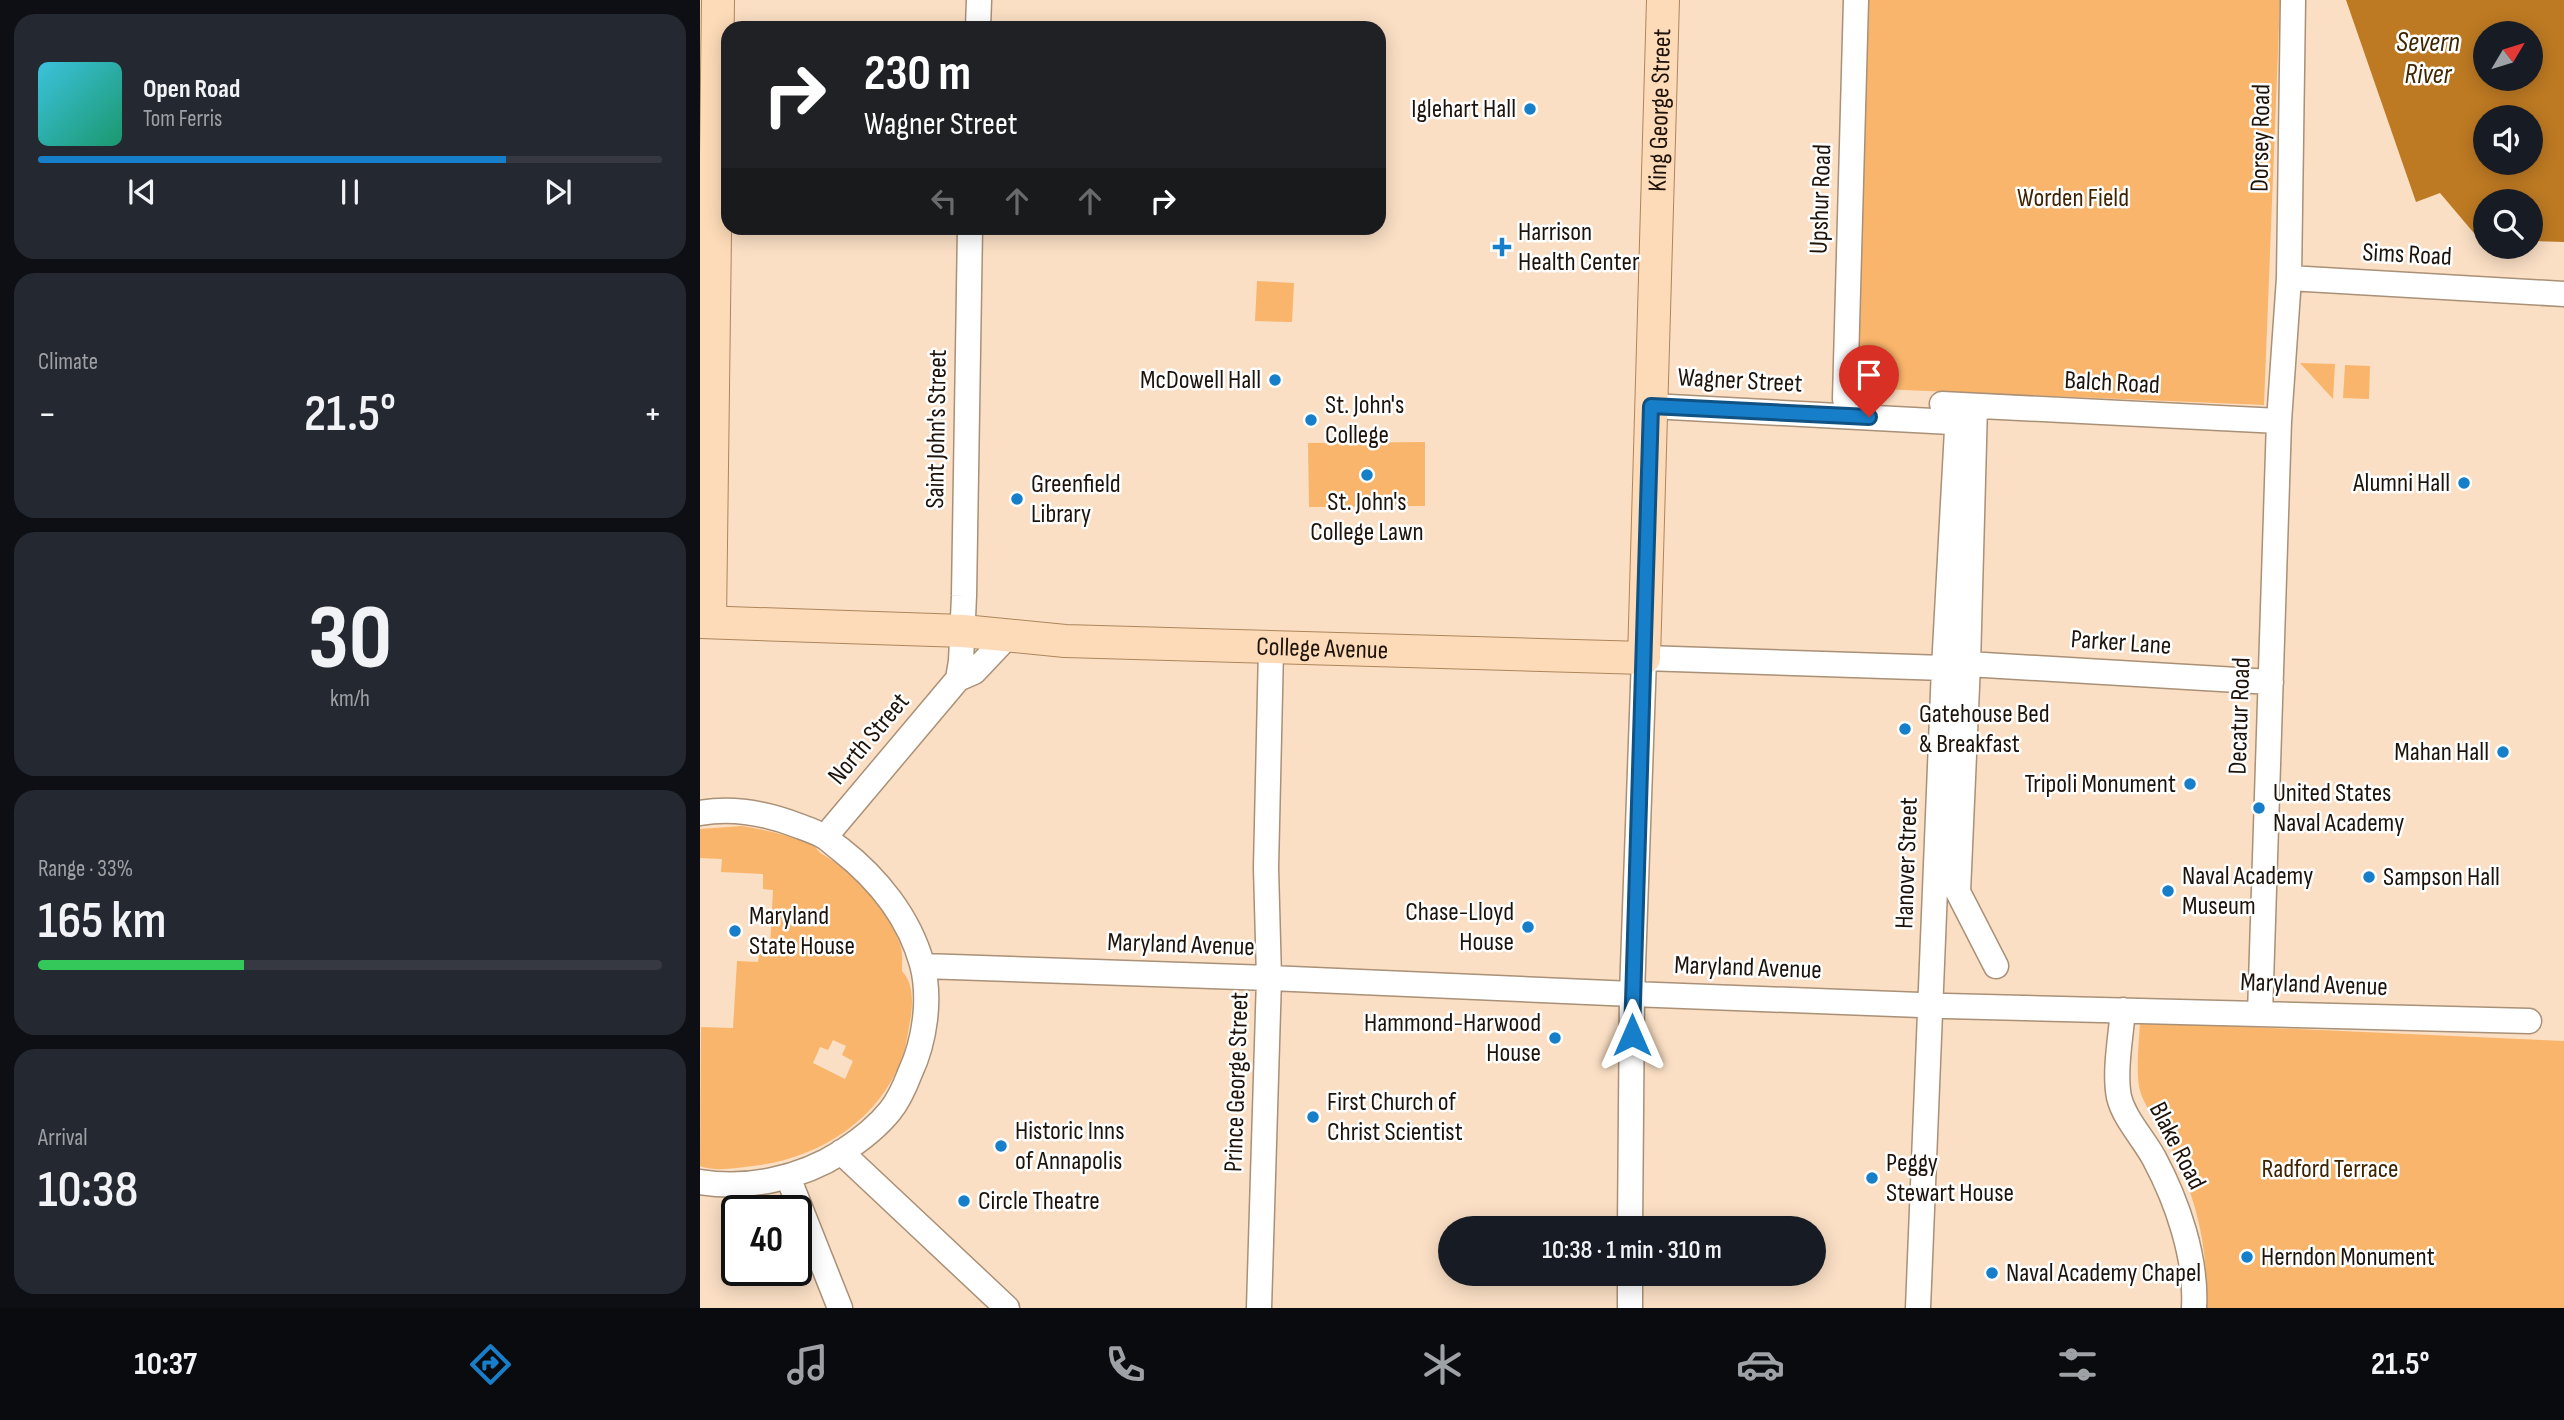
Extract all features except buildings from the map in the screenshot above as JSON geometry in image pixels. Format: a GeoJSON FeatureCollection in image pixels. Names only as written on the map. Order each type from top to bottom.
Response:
{"type":"FeatureCollection","features":[{"type":"Feature","properties":{"kind":"main road"},"geometry":{"type":"LineString","coordinates":[[705,622],[718,0]]}},
{"type":"Feature","properties":{"kind":"main road","name":"King George Street"},"geometry":{"type":"LineString","coordinates":[[1644,658],[1663,0]]}},
{"type":"Feature","properties":{"kind":"main road","name":"College Avenue"},"geometry":{"type":"LineString","coordinates":[[705,622],[963,631],[1065,641],[1271,649],[1644,658]]}},
{"type":"Feature","properties":{"kind":"street"},"geometry":{"type":"LineString","coordinates":[[978,21],[979,0]]}},
{"type":"Feature","properties":{"kind":"street","name":"Upshur Road"},"geometry":{"type":"LineString","coordinates":[[1845,399],[1856,0]]}},
{"type":"Feature","properties":{"kind":"street","name":"Dorsey Road"},"geometry":{"type":"LineString","coordinates":[[2279,421],[2289,278],[2293,0]]}},
{"type":"Feature","properties":{"kind":"street","name":"Saint John's Street"},"geometry":{"type":"LineString","coordinates":[[963,631],[970,235]]}},
{"type":"Feature","properties":{"kind":"street","name":"Sims Road"},"geometry":{"type":"LineString","coordinates":[[2289,278],[2564,294]]}},
{"type":"Feature","properties":{"kind":"street","name":"Wagner Street"},"geometry":{"type":"LineString","coordinates":[[1651,406],[1946,413]]}},
{"type":"Feature","properties":{"kind":"street"},"geometry":{"type":"LineString","coordinates":[[1975,406],[1956,666],[1958,892],[1996,966]]}},
{"type":"Feature","properties":{"kind":"street","name":"Balch Road"},"geometry":{"type":"LineString","coordinates":[[1946,413],[1975,406],[2279,421]]}},
{"type":"Feature","properties":{"kind":"street","name":"Hanover Street"},"geometry":{"type":"LineString","coordinates":[[1918,1308],[1930,1004],[1956,666],[1957,430],[1946,413]]}},
{"type":"Feature","properties":{"kind":"street","name":"Decatur Road"},"geometry":{"type":"LineString","coordinates":[[2260,1014],[2279,421]]}},
{"type":"Feature","properties":{"kind":"street"},"geometry":{"type":"LineString","coordinates":[[958,679],[963,631]]}},
{"type":"Feature","properties":{"kind":"street","name":"North Street"},"geometry":{"type":"LineString","coordinates":[[825,837],[958,679],[974,672],[1008,636]]}},
{"type":"Feature","properties":{"kind":"street","name":"Prince George Street"},"geometry":{"type":"LineString","coordinates":[[1259,1308],[1269,978],[1266,868],[1271,649]]}},
{"type":"Feature","properties":{"kind":"street","name":"College Avenue"},"geometry":{"type":"LineString","coordinates":[[1644,658],[1956,666]]}},
{"type":"Feature","properties":{"kind":"street","name":"King George Street"},"geometry":{"type":"LineString","coordinates":[[1630,1216],[1632,995],[1644,658]]}},
{"type":"Feature","properties":{"kind":"street","name":"Parker Lane"},"geometry":{"type":"LineString","coordinates":[[1956,666],[2271,682]]}},
{"type":"Feature","properties":{"kind":"street"},"geometry":{"type":"LineString","coordinates":[[700,813],[722,810],[754,813],[786,821],[825,837],[868,873],[893,903],[917,949],[923,967],[923,1029],[914,1065],[890,1111],[841,1152],[818,1167],[788,1177],[719,1185],[700,1182]]}},
{"type":"Feature","properties":{"kind":"street","name":"Maryland Avenue"},"geometry":{"type":"LineString","coordinates":[[923,967],[1269,978],[1632,995],[2529,1021]]}},
{"type":"Feature","properties":{"kind":"street","name":"Blake Road"},"geometry":{"type":"LineString","coordinates":[[2123,1010],[2119,1097],[2171,1194],[2191,1265],[2194,1308]]}},
{"type":"Feature","properties":{"kind":"street"},"geometry":{"type":"LineString","coordinates":[[841,1152],[998,1304]]}},
{"type":"Feature","properties":{"kind":"street"},"geometry":{"type":"LineString","coordinates":[[788,1177],[840,1308]]}},
{"type":"Feature","properties":{"kind":"street"},"geometry":{"type":"LineString","coordinates":[[1630,1286],[1630,1308]]}},
{"type":"Feature","properties":{"kind":"green space","name":"Worden Field"},"geometry":{"type":"Polygon","coordinates":[[[1868,0],[2280,0],[2264,405],[1857,388],[1868,0]]]}},
{"type":"Feature","properties":{"kind":"green space"},"geometry":{"type":"Polygon","coordinates":[[[1257,281],[1294,283],[1292,322],[1255,321],[1257,281]]]}},
{"type":"Feature","properties":{"kind":"green space"},"geometry":{"type":"Polygon","coordinates":[[[2300,363],[2335,364],[2333,399],[2300,363]]]}},
{"type":"Feature","properties":{"kind":"green space"},"geometry":{"type":"Polygon","coordinates":[[[2345,365],[2370,366],[2369,399],[2343,398],[2345,365]]]}},
{"type":"Feature","properties":{"kind":"green space","name":"St. John's College Lawn"},"geometry":{"type":"Polygon","coordinates":[[[1425,442],[1425,506],[1309,507],[1308,443],[1425,442]]]}},
{"type":"Feature","properties":{"kind":"green space"},"geometry":{"type":"Polygon","coordinates":[[[742,826],[786,835],[813,845],[820,853],[834,861],[868,893],[895,931],[902,954],[902,971],[911,990],[911,1012],[903,1054],[892,1080],[878,1100],[862,1118],[843,1133],[800,1155],[777,1162],[726,1169],[700,1166],[701,1027],[733,1028],[737,961],[758,962],[760,949],[770,949],[773,890],[763,889],[763,874],[721,872],[722,859],[700,858],[700,829],[742,826]],[[833,1040],[828,1050],[820,1047],[813,1063],[845,1079],[853,1061],[842,1055],[846,1046],[833,1040]]]}},
{"type":"Feature","properties":{"kind":"green space","name":"Radford Terrace"},"geometry":{"type":"Polygon","coordinates":[[[2140,1022],[2564,1041],[2564,1308],[2206,1308],[2203,1245],[2194,1205],[2180,1166],[2139,1086],[2140,1022]]]}},
{"type":"Feature","properties":{"kind":"water","name":"Severn River"},"geometry":{"type":"Polygon","coordinates":[[[2346,0],[2564,0],[2564,242],[2543,241],[2543,189],[2473,189],[2473,232],[2440,193],[2416,202],[2346,0]]]}},
{"type":"Feature","properties":{"kind":"place","name":"Iglehart Hall"},"geometry":{"type":"Point","coordinates":[1530,109]}},
{"type":"Feature","properties":{"kind":"place","name":"Harrison Health Center"},"geometry":{"type":"Point","coordinates":[1502,247]}},
{"type":"Feature","properties":{"kind":"place","name":"McDowell Hall"},"geometry":{"type":"Point","coordinates":[1275,380]}},
{"type":"Feature","properties":{"kind":"place","name":"St. John's College"},"geometry":{"type":"Point","coordinates":[1311,420]}},
{"type":"Feature","properties":{"kind":"place","name":"St. John's College Lawn"},"geometry":{"type":"Point","coordinates":[1367,475]}},
{"type":"Feature","properties":{"kind":"place","name":"Alumni Hall"},"geometry":{"type":"Point","coordinates":[2464,483]}},
{"type":"Feature","properties":{"kind":"place","name":"Greenfield Library"},"geometry":{"type":"Point","coordinates":[1017,499]}},
{"type":"Feature","properties":{"kind":"place","name":"Gatehouse Bed & Breakfast"},"geometry":{"type":"Point","coordinates":[1905,729]}},
{"type":"Feature","properties":{"kind":"place","name":"Mahan Hall"},"geometry":{"type":"Point","coordinates":[2503,752]}},
{"type":"Feature","properties":{"kind":"place","name":"Tripoli Monument"},"geometry":{"type":"Point","coordinates":[2190,784]}},
{"type":"Feature","properties":{"kind":"place","name":"United States Naval Academy"},"geometry":{"type":"Point","coordinates":[2259,808]}},
{"type":"Feature","properties":{"kind":"place","name":"Sampson Hall"},"geometry":{"type":"Point","coordinates":[2369,877]}},
{"type":"Feature","properties":{"kind":"place","name":"Naval Academy Museum"},"geometry":{"type":"Point","coordinates":[2168,891]}},
{"type":"Feature","properties":{"kind":"place","name":"Chase-Lloyd House"},"geometry":{"type":"Point","coordinates":[1528,927]}},
{"type":"Feature","properties":{"kind":"place","name":"Maryland State House"},"geometry":{"type":"Point","coordinates":[735,931]}},
{"type":"Feature","properties":{"kind":"place","name":"Hammond-Harwood House"},"geometry":{"type":"Point","coordinates":[1555,1038]}},
{"type":"Feature","properties":{"kind":"place","name":"First Church of Christ Scientist"},"geometry":{"type":"Point","coordinates":[1313,1117]}},
{"type":"Feature","properties":{"kind":"place","name":"Historic Inns of Annapolis"},"geometry":{"type":"Point","coordinates":[1001,1146]}},
{"type":"Feature","properties":{"kind":"place","name":"Peggy Stewart House"},"geometry":{"type":"Point","coordinates":[1872,1178]}},
{"type":"Feature","properties":{"kind":"place","name":"Circle Theatre"},"geometry":{"type":"Point","coordinates":[964,1201]}},
{"type":"Feature","properties":{"kind":"place","name":"Herndon Monument"},"geometry":{"type":"Point","coordinates":[2247,1257]}},
{"type":"Feature","properties":{"kind":"place","name":"Naval Academy Chapel"},"geometry":{"type":"Point","coordinates":[1992,1273]}},
{"type":"Feature","properties":{"kind":"route"},"geometry":{"type":"LineString","coordinates":[[1632,1035],[1651,406],[1869,417]]}}]}
